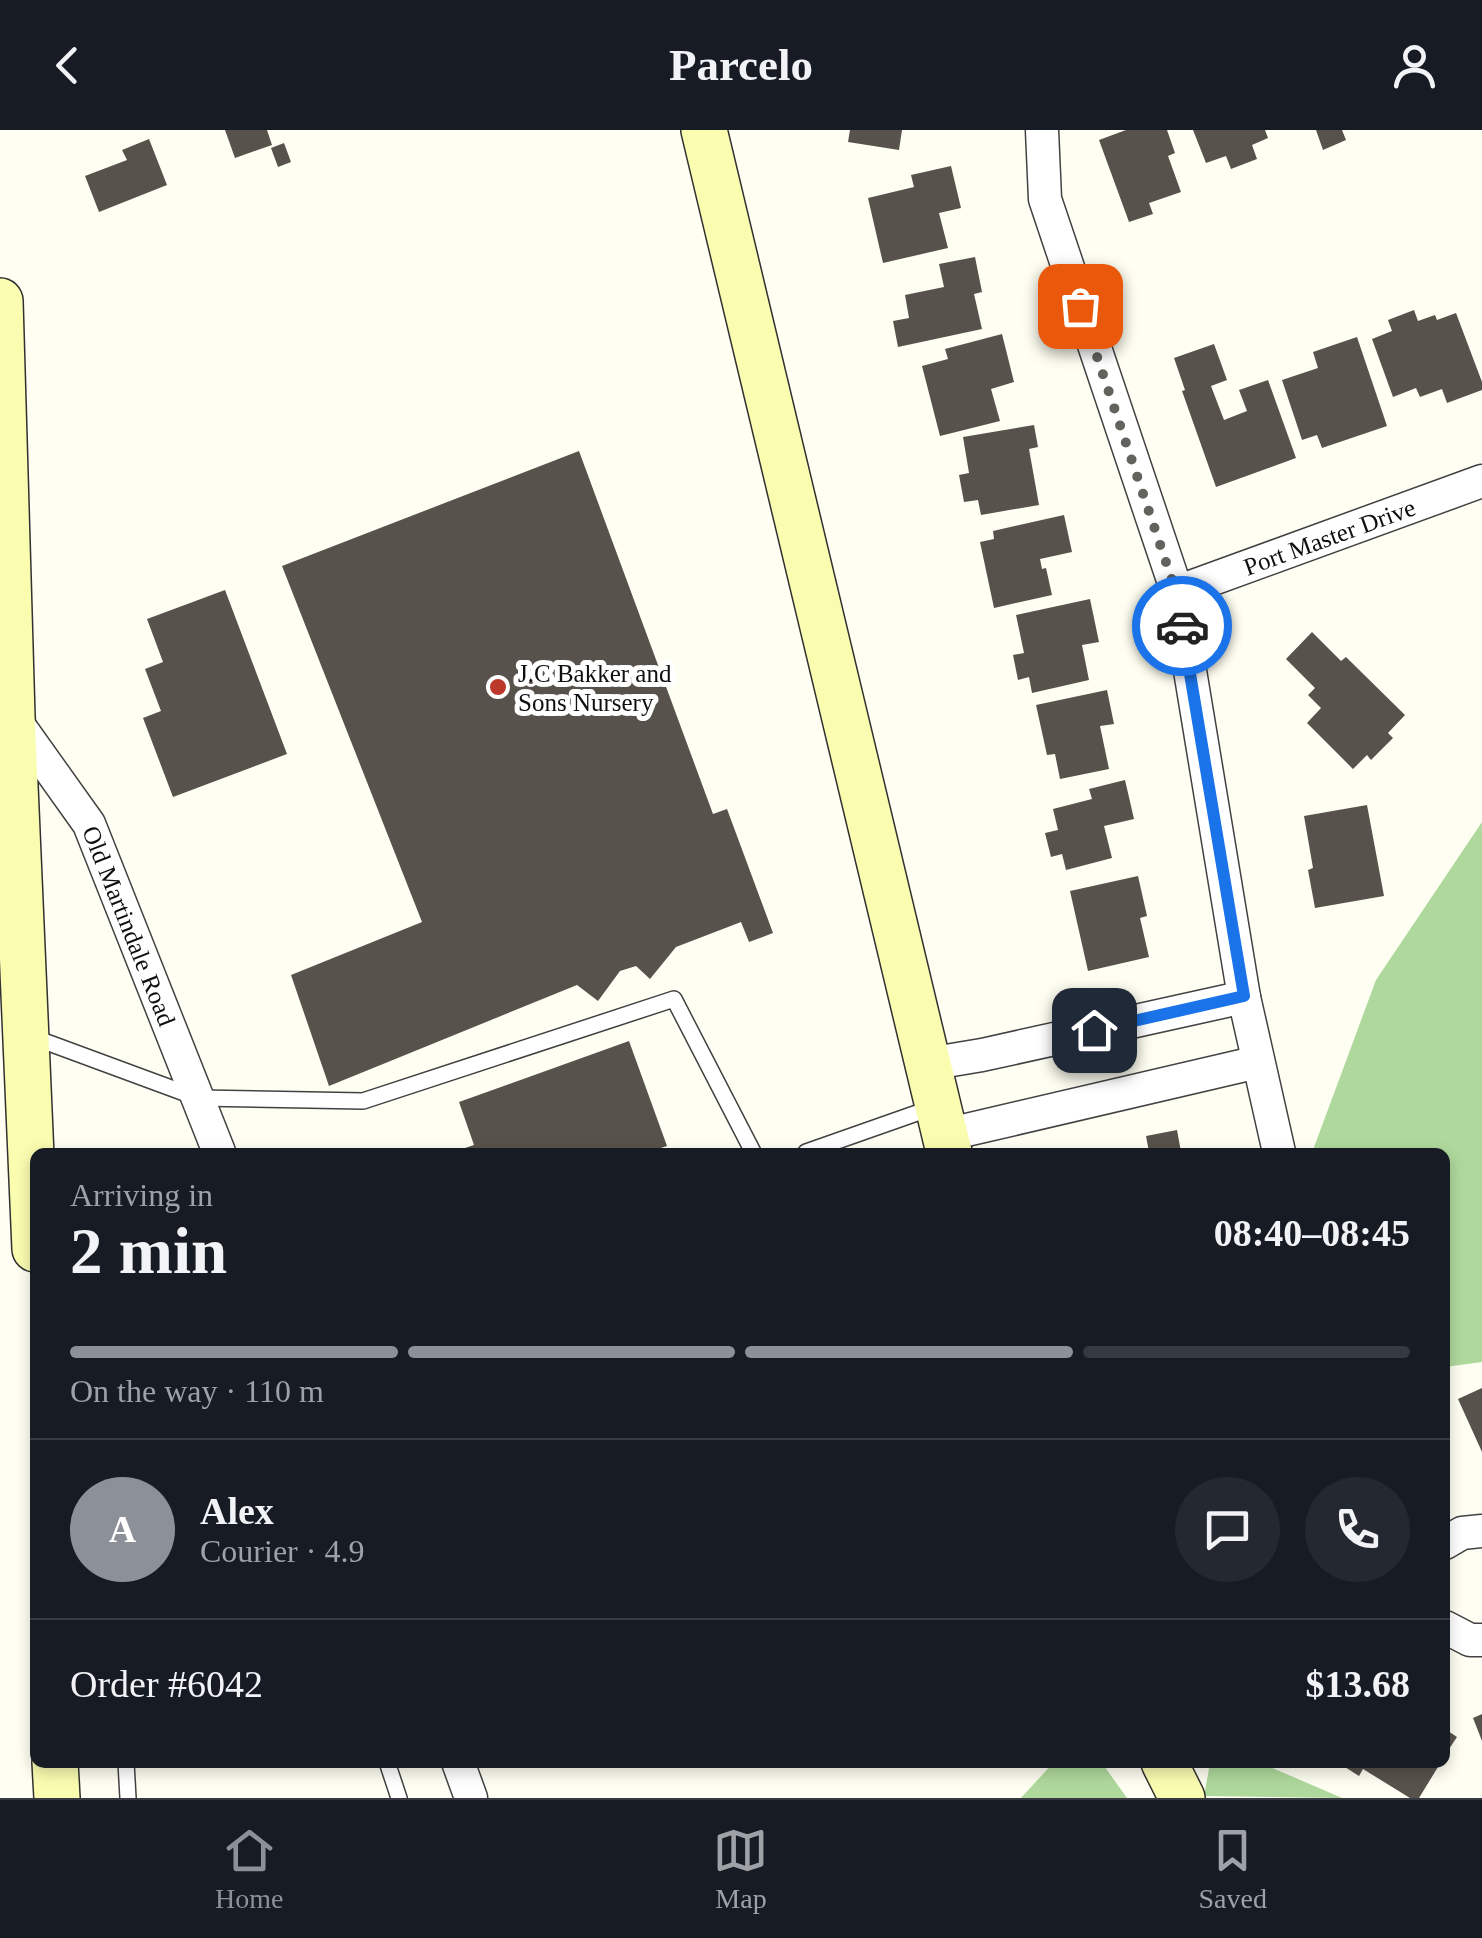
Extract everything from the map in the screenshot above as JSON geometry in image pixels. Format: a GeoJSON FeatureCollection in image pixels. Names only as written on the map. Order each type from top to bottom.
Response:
{"type":"FeatureCollection","features":[{"type":"Feature","properties":{"kind":"main road"},"geometry":{"type":"LineString","coordinates":[[708,149],[940,1114]]}},
{"type":"Feature","properties":{"kind":"main road"},"geometry":{"type":"LineString","coordinates":[[0,301],[12,716],[31,1148]]}},
{"type":"Feature","properties":{"kind":"main road"},"geometry":{"type":"LineString","coordinates":[[56,1768],[57,1798]]}},
{"type":"Feature","properties":{"kind":"main road"},"geometry":{"type":"LineString","coordinates":[[1167,1768],[1182,1798]]}},
{"type":"Feature","properties":{"kind":"street"},"geometry":{"type":"LineString","coordinates":[[1042,130],[1044,200],[1176,592],[1244,996],[1278,1148]]}},
{"type":"Feature","properties":{"kind":"street","name":"Port Master Drive"},"geometry":{"type":"LineString","coordinates":[[1176,592],[1482,481]]}},
{"type":"Feature","properties":{"kind":"street","name":"Old Martindale Road"},"geometry":{"type":"LineString","coordinates":[[12,716],[89,824],[217,1148]]}},
{"type":"Feature","properties":{"kind":"street"},"geometry":{"type":"LineString","coordinates":[[940,1114],[982,1056],[1244,996]]}},
{"type":"Feature","properties":{"kind":"street"},"geometry":{"type":"LineString","coordinates":[[940,1114],[1258,1062]]}},
{"type":"Feature","properties":{"kind":"street"},"geometry":{"type":"LineString","coordinates":[[1450,1540],[1462,1533],[1482,1530]]}},
{"type":"Feature","properties":{"kind":"street"},"geometry":{"type":"LineString","coordinates":[[1450,1630],[1470,1640],[1482,1640]]}},
{"type":"Feature","properties":{"kind":"street"},"geometry":{"type":"LineString","coordinates":[[460,1768],[472,1798]]}},
{"type":"Feature","properties":{"kind":"lane"},"geometry":{"type":"LineString","coordinates":[[26,1034],[198,1098],[363,1101],[674,999],[751,1148]]}},
{"type":"Feature","properties":{"kind":"lane"},"geometry":{"type":"LineString","coordinates":[[820,1148],[940,1114]]}},
{"type":"Feature","properties":{"kind":"lane"},"geometry":{"type":"LineString","coordinates":[[126,1768],[128,1798]]}},
{"type":"Feature","properties":{"kind":"lane"},"geometry":{"type":"LineString","coordinates":[[390,1768],[398,1798]]}},
{"type":"Feature","properties":{"kind":"green space"},"geometry":{"type":"Polygon","coordinates":[[[1482,822],[1482,1362],[1450,1366],[1450,1148],[1314,1148],[1376,980],[1482,822]]]}},
{"type":"Feature","properties":{"kind":"green space"},"geometry":{"type":"Polygon","coordinates":[[[1048,1768],[1106,1768],[1127,1798],[1021,1798],[1048,1768]]]}},
{"type":"Feature","properties":{"kind":"green space"},"geometry":{"type":"Polygon","coordinates":[[[1209,1768],[1273,1768],[1342,1798],[1204,1796],[1209,1768]]]}},
{"type":"Feature","properties":{"kind":"building"},"geometry":{"type":"Polygon","coordinates":[[[225,130],[267,130],[272,145],[235,158],[225,130]]]}},
{"type":"Feature","properties":{"kind":"building"},"geometry":{"type":"Polygon","coordinates":[[[850,130],[902,130],[899,150],[848,142],[850,130]]]}},
{"type":"Feature","properties":{"kind":"building"},"geometry":{"type":"Polygon","coordinates":[[[1126,130],[1167,130],[1175,153],[1168,156],[1181,192],[1149,203],[1153,214],[1129,222],[1099,140],[1126,130]]]}},
{"type":"Feature","properties":{"kind":"building"},"geometry":{"type":"Polygon","coordinates":[[[1193,130],[1265,130],[1268,138],[1252,145],[1257,159],[1231,169],[1226,156],[1206,163],[1193,130]]]}},
{"type":"Feature","properties":{"kind":"building"},"geometry":{"type":"Polygon","coordinates":[[[1316,130],[1342,130],[1346,140],[1323,150],[1316,130]]]}},
{"type":"Feature","properties":{"kind":"building"},"geometry":{"type":"Polygon","coordinates":[[[149,139],[167,185],[99,212],[85,176],[127,160],[122,150],[149,139]]]}},
{"type":"Feature","properties":{"kind":"building"},"geometry":{"type":"Polygon","coordinates":[[[284,143],[291,162],[278,167],[271,148],[284,143]]]}},
{"type":"Feature","properties":{"kind":"building"},"geometry":{"type":"Polygon","coordinates":[[[951,166],[961,208],[939,213],[948,248],[883,263],[868,198],[914,187],[911,175],[951,166]]]}},
{"type":"Feature","properties":{"kind":"building"},"geometry":{"type":"Polygon","coordinates":[[[975,257],[982,292],[974,294],[982,329],[898,347],[893,321],[909,318],[905,295],[944,287],[939,264],[975,257]]]}},
{"type":"Feature","properties":{"kind":"building"},"geometry":{"type":"Polygon","coordinates":[[[1414,310],[1418,321],[1456,313],[1482,390],[1447,403],[1442,389],[1420,397],[1416,388],[1393,397],[1372,339],[1392,331],[1388,320],[1414,310]]]}},
{"type":"Feature","properties":{"kind":"building"},"geometry":{"type":"Polygon","coordinates":[[[1002,334],[1014,382],[991,389],[1000,421],[940,436],[922,366],[948,359],[945,349],[1002,334]]]}},
{"type":"Feature","properties":{"kind":"building"},"geometry":{"type":"Polygon","coordinates":[[[1357,337],[1387,426],[1322,448],[1317,435],[1302,440],[1282,380],[1318,368],[1313,352],[1357,337]]]}},
{"type":"Feature","properties":{"kind":"building"},"geometry":{"type":"Polygon","coordinates":[[[1214,344],[1227,380],[1211,386],[1224,420],[1247,411],[1239,390],[1268,380],[1296,458],[1216,487],[1174,358],[1214,344]]]}},
{"type":"Feature","properties":{"kind":"building"},"geometry":{"type":"Polygon","coordinates":[[[1034,425],[1038,447],[1029,449],[1039,505],[981,515],[978,500],[964,502],[959,475],[969,473],[963,437],[1034,425]]]}},
{"type":"Feature","properties":{"kind":"building","name":"J.C Bakker and Sons Nursery"},"geometry":{"type":"Polygon","coordinates":[[[579,451],[713,814],[727,809],[773,933],[749,942],[741,922],[676,947],[650,979],[636,966],[620,971],[598,1001],[577,985],[329,1086],[291,975],[422,922],[282,566],[579,451]]]}},
{"type":"Feature","properties":{"kind":"building"},"geometry":{"type":"Polygon","coordinates":[[[1064,515],[1072,552],[1040,559],[1052,595],[994,608],[980,542],[994,539],[993,531],[1064,515]]]}},
{"type":"Feature","properties":{"kind":"building"},"geometry":{"type":"Polygon","coordinates":[[[225,590],[287,754],[173,797],[143,718],[161,711],[145,669],[163,662],[147,619],[225,590]]]}},
{"type":"Feature","properties":{"kind":"building"},"geometry":{"type":"Polygon","coordinates":[[[1090,599],[1099,642],[1082,645],[1089,680],[1032,693],[1029,677],[1018,680],[1013,655],[1024,653],[1016,615],[1090,599]]]}},
{"type":"Feature","properties":{"kind":"building"},"geometry":{"type":"Polygon","coordinates":[[[1312,632],[1341,661],[1346,657],[1405,715],[1388,733],[1393,738],[1371,760],[1367,755],[1353,769],[1307,723],[1321,708],[1308,695],[1315,688],[1286,659],[1312,632]]]}},
{"type":"Feature","properties":{"kind":"building"},"geometry":{"type":"Polygon","coordinates":[[[1107,690],[1114,724],[1100,726],[1109,769],[1060,779],[1055,754],[1047,755],[1036,705],[1107,690]]]}},
{"type":"Feature","properties":{"kind":"building"},"geometry":{"type":"Polygon","coordinates":[[[1125,780],[1134,819],[1104,826],[1112,858],[1066,870],[1062,854],[1051,857],[1045,833],[1058,830],[1053,809],[1092,799],[1089,789],[1125,780]]]}},
{"type":"Feature","properties":{"kind":"building"},"geometry":{"type":"Polygon","coordinates":[[[1367,805],[1384,896],[1315,908],[1304,816],[1367,805]]]}},
{"type":"Feature","properties":{"kind":"building"},"geometry":{"type":"Polygon","coordinates":[[[1138,876],[1147,916],[1140,918],[1149,957],[1088,971],[1070,891],[1138,876]]]}},
{"type":"Feature","properties":{"kind":"building"},"geometry":{"type":"Polygon","coordinates":[[[629,1041],[667,1146],[465,1148],[474,1145],[459,1102],[629,1041]]]}},
{"type":"Feature","properties":{"kind":"building"},"geometry":{"type":"Polygon","coordinates":[[[1177,1130],[1180,1148],[1148,1148],[1146,1136],[1177,1130]]]}},
{"type":"Feature","properties":{"kind":"building"},"geometry":{"type":"Polygon","coordinates":[[[1482,1388],[1482,1452],[1458,1399],[1482,1388]]]}},
{"type":"Feature","properties":{"kind":"building"},"geometry":{"type":"Polygon","coordinates":[[[1482,1714],[1482,1741],[1473,1718],[1482,1714]]]}},
{"type":"Feature","properties":{"kind":"building"},"geometry":{"type":"Polygon","coordinates":[[[1346,1768],[1437,1768],[1419,1798],[1410,1798],[1363,1769],[1359,1776],[1346,1768]]]}},
{"type":"Feature","properties":{"kind":"way so far"},"geometry":{"type":"LineString","coordinates":[[1080,306],[1176,592],[1182,626]]}},
{"type":"Feature","properties":{"kind":"place","name":"J.C Bakker and Sons Nursery"},"geometry":{"type":"Point","coordinates":[498,687]}},
{"type":"Feature","properties":{"kind":"route"},"geometry":{"type":"LineString","coordinates":[[1094,1030],[1244,996],[1182,626]]}}]}
